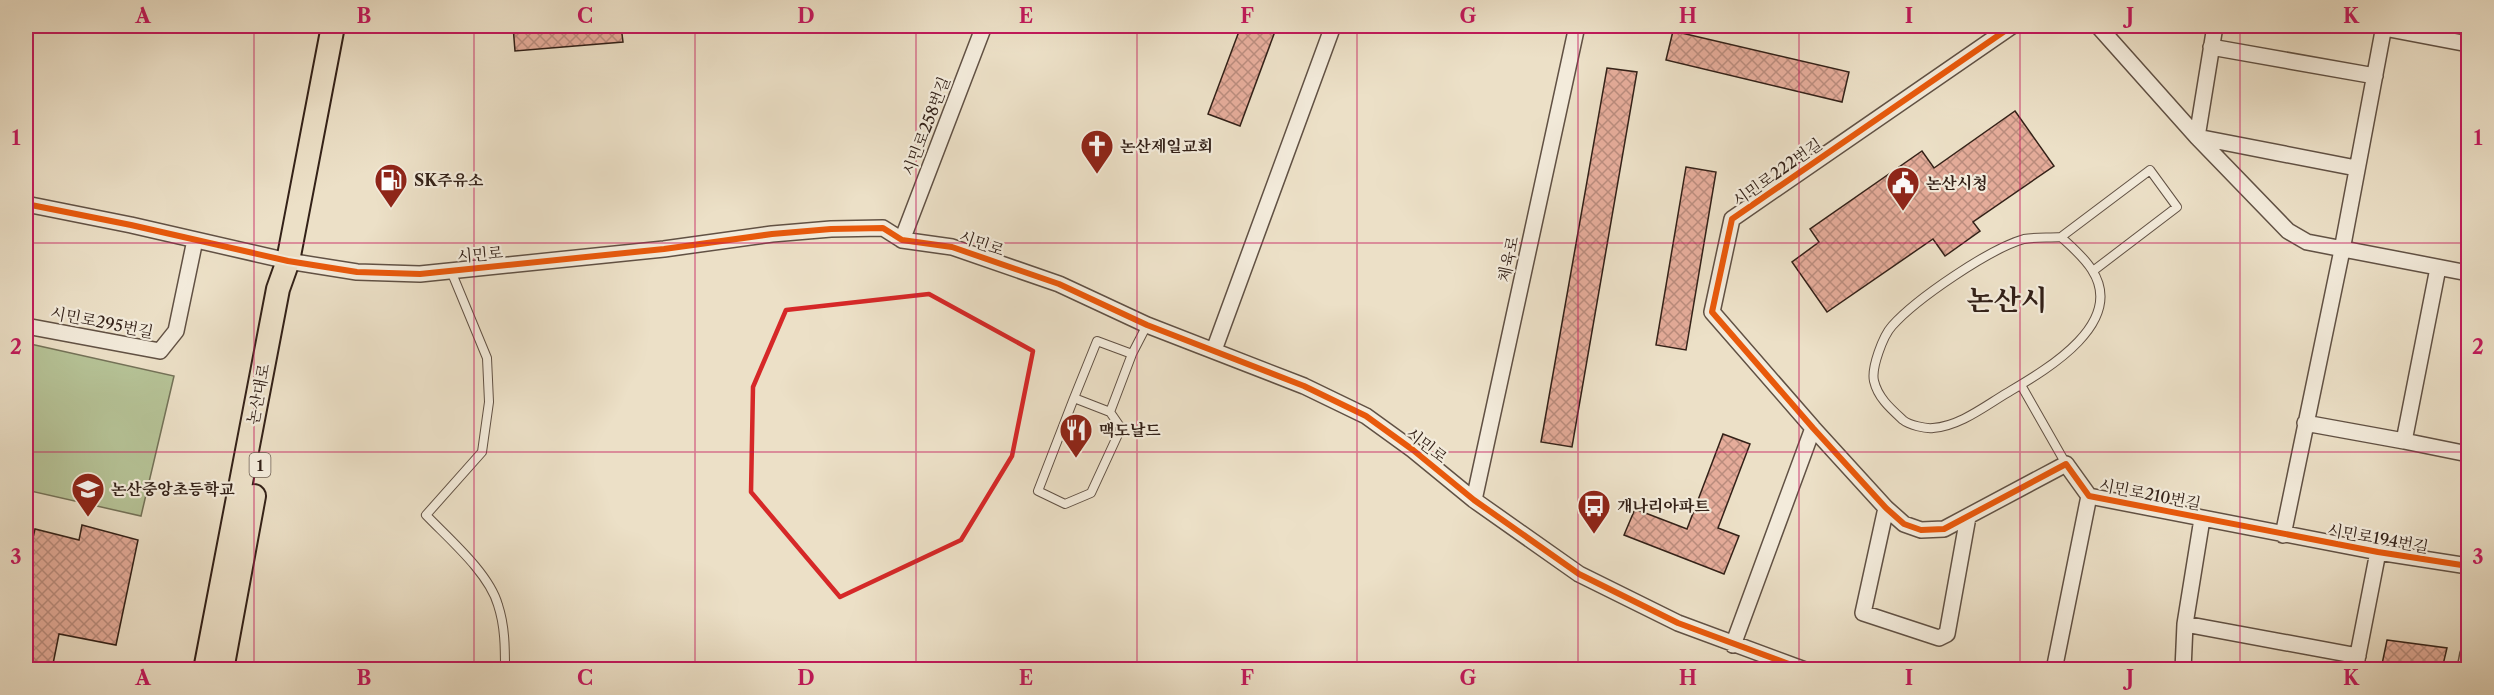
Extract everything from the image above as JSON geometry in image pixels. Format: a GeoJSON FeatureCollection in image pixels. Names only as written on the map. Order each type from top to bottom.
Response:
{"type":"FeatureCollection","features":[{"type":"Feature","properties":{"kind":"main road","name":"논산대로"},"geometry":{"type":"LineString","coordinates":[[205,669],[278,289],[288,261],[333,26]]}},
{"type":"Feature","properties":{"kind":"main road","name":"논산대로"},"geometry":{"type":"LineString","coordinates":[[222,669],[291,292],[288,261]]}},
{"type":"Feature","properties":{"kind":"street","name":"시민로258번길"},"geometry":{"type":"LineString","coordinates":[[903,240],[984,26]]}},
{"type":"Feature","properties":{"kind":"street"},"geometry":{"type":"LineString","coordinates":[[1214,350],[1333,26]]}},
{"type":"Feature","properties":{"kind":"street","name":"체육로"},"geometry":{"type":"LineString","coordinates":[[1474,500],[1577,26]]}},
{"type":"Feature","properties":{"kind":"street","name":"시민로222번길"},"geometry":{"type":"LineString","coordinates":[[1813,428],[1712,312],[1732,219],[2012,26]]}},
{"type":"Feature","properties":{"kind":"street"},"geometry":{"type":"LineString","coordinates":[[2098,26],[2197,137],[2288,231],[2307,242],[2469,273]]}},
{"type":"Feature","properties":{"kind":"street"},"geometry":{"type":"LineString","coordinates":[[2197,137],[2215,26]]}},
{"type":"Feature","properties":{"kind":"street"},"geometry":{"type":"LineString","coordinates":[[2283,535],[2342,250],[2384,27],[2469,44]]}},
{"type":"Feature","properties":{"kind":"street"},"geometry":{"type":"LineString","coordinates":[[2211,47],[2375,76]]}},
{"type":"Feature","properties":{"kind":"street"},"geometry":{"type":"LineString","coordinates":[[2197,137],[2356,168]]}},
{"type":"Feature","properties":{"kind":"street","name":"시민로"},"geometry":{"type":"LineString","coordinates":[[26,204],[288,261],[357,272],[420,274],[831,230],[883,228],[903,240],[952,247],[1059,284],[1148,325],[1304,386],[1366,416],[1413,450],[1474,500],[1579,574],[1678,623],[1733,645],[1805,669]]}},
{"type":"Feature","properties":{"kind":"street","name":"시민로295번길"},"geometry":{"type":"LineString","coordinates":[[26,326],[160,351],[176,331],[195,240]]}},
{"type":"Feature","properties":{"kind":"street"},"geometry":{"type":"LineString","coordinates":[[2404,441],[2438,268]]}},
{"type":"Feature","properties":{"kind":"street"},"geometry":{"type":"LineString","coordinates":[[2305,423],[2469,454]]}},
{"type":"Feature","properties":{"kind":"street"},"geometry":{"type":"LineString","coordinates":[[1733,645],[1813,428],[1886,508],[1904,524],[1921,530],[1944,529],[2066,464]]}},
{"type":"Feature","properties":{"kind":"street","name":"시민로210번길"},"geometry":{"type":"LineString","coordinates":[[2066,464],[2089,496],[2283,535]]}},
{"type":"Feature","properties":{"kind":"street","name":"시민로210번길"},"geometry":{"type":"LineString","coordinates":[[2054,669],[2089,496]]}},
{"type":"Feature","properties":{"kind":"street"},"geometry":{"type":"LineString","coordinates":[[1886,508],[1863,613],[1939,638],[1947,634],[1968,517]]}},
{"type":"Feature","properties":{"kind":"street","name":"시민로210번길"},"geometry":{"type":"LineString","coordinates":[[2183,669],[2186,624],[2202,519]]}},
{"type":"Feature","properties":{"kind":"street","name":"시민로194번길"},"geometry":{"type":"LineString","coordinates":[[2283,535],[2469,566]]}},
{"type":"Feature","properties":{"kind":"street"},"geometry":{"type":"LineString","coordinates":[[2186,624],[2356,663],[2378,552]]}},
{"type":"Feature","properties":{"kind":"street"},"geometry":{"type":"LineString","coordinates":[[2465,669],[2469,654]]}},
{"type":"Feature","properties":{"kind":"lane"},"geometry":{"type":"LineString","coordinates":[[2061,237],[2076,250],[2093,271],[2099,288],[2098,314],[2080,341],[2052,366],[1962,420],[1933,429],[1907,423],[1884,402],[1873,379],[1878,354],[1890,328],[1912,305],[1990,254],[2025,239],[2061,237],[2150,170],[2177,207],[2093,271]]}},
{"type":"Feature","properties":{"kind":"lane"},"geometry":{"type":"LineString","coordinates":[[451,271],[487,358],[489,402],[482,452],[426,515],[475,565],[498,602],[504,631],[505,669]]}},
{"type":"Feature","properties":{"kind":"lane"},"geometry":{"type":"LineString","coordinates":[[1110,412],[1132,354],[1148,325]]}},
{"type":"Feature","properties":{"kind":"lane"},"geometry":{"type":"LineString","coordinates":[[1074,398],[1110,412],[1121,428],[1091,493],[1065,504],[1038,491],[1074,398],[1097,341],[1132,354]]}},
{"type":"Feature","properties":{"kind":"lane"},"geometry":{"type":"LineString","coordinates":[[2021,385],[2066,464]]}},
{"type":"Feature","properties":{"kind":"highlighted area"},"geometry":{"type":"Polygon","coordinates":[[[929,294],[1033,351],[1012,456],[961,540],[840,597],[751,492],[753,387],[786,310],[929,294]]]}},
{"type":"Feature","properties":{"kind":"green space"},"geometry":{"type":"Polygon","coordinates":[[[26,343],[174,376],[141,516],[26,490],[26,343]]]}},
{"type":"Feature","properties":{"kind":"building"},"geometry":{"type":"Polygon","coordinates":[[[513,26],[621,26],[623,42],[515,51],[513,26]]]}},
{"type":"Feature","properties":{"kind":"building"},"geometry":{"type":"Polygon","coordinates":[[[1241,26],[1277,26],[1240,126],[1208,114],[1241,26]]]}},
{"type":"Feature","properties":{"kind":"building"},"geometry":{"type":"Polygon","coordinates":[[[1673,31],[1849,72],[1842,102],[1666,60],[1673,31]]]}},
{"type":"Feature","properties":{"kind":"building"},"geometry":{"type":"Polygon","coordinates":[[[1607,68],[1637,72],[1572,447],[1541,442],[1607,68]]]}},
{"type":"Feature","properties":{"kind":"building","name":"논산시청"},"geometry":{"type":"Polygon","coordinates":[[[2015,111],[2054,166],[1973,222],[1980,231],[1945,256],[1933,239],[1827,312],[1792,262],[1819,242],[1810,229],[1922,151],[1934,168],[2015,111]]]}},
{"type":"Feature","properties":{"kind":"building"},"geometry":{"type":"Polygon","coordinates":[[[1686,167],[1716,172],[1686,350],[1656,345],[1686,167]]]}},
{"type":"Feature","properties":{"kind":"building"},"geometry":{"type":"Polygon","coordinates":[[[1723,434],[1750,444],[1718,528],[1739,536],[1724,574],[1624,535],[1635,509],[1687,529],[1723,434]]]}},
{"type":"Feature","properties":{"kind":"building"},"geometry":{"type":"Polygon","coordinates":[[[82,525],[138,540],[116,645],[59,634],[52,669],[26,669],[26,569],[35,529],[79,540],[82,525]]]}},
{"type":"Feature","properties":{"kind":"building"},"geometry":{"type":"Polygon","coordinates":[[[2387,640],[2447,648],[2442,669],[2381,669],[2387,640]]]}},
{"type":"Feature","properties":{"kind":"cycle path"},"geometry":{"type":"LineString","coordinates":[[2012,26],[1732,219],[1712,312],[1886,508],[1904,524],[1921,530],[1944,529],[2066,464],[2089,496],[2378,552],[2468,566]]}},
{"type":"Feature","properties":{"kind":"cycle path"},"geometry":{"type":"LineString","coordinates":[[26,204],[131,225],[288,261],[357,272],[420,274],[664,249],[772,234],[831,229],[883,228],[902,240],[952,247],[1059,284],[1147,325],[1304,386],[1366,416],[1413,450],[1474,500],[1579,574],[1678,623],[1805,670]]}},
{"type":"Feature","properties":{"kind":"place","name":"논산제일교회"},"geometry":{"type":"Point","coordinates":[1097,175]}},
{"type":"Feature","properties":{"kind":"place","name":"SK주유소"},"geometry":{"type":"Point","coordinates":[391,209]}},
{"type":"Feature","properties":{"kind":"place","name":"논산시청"},"geometry":{"type":"Point","coordinates":[1903,212]}},
{"type":"Feature","properties":{"kind":"place","name":"맥도날드"},"geometry":{"type":"Point","coordinates":[1076,459]}},
{"type":"Feature","properties":{"kind":"place","name":"논산중앙초등학교"},"geometry":{"type":"Point","coordinates":[88,518]}},
{"type":"Feature","properties":{"kind":"place","name":"개나리아파트"},"geometry":{"type":"Point","coordinates":[1594,535]}},
{"type":"Feature","properties":{"kind":"district","name":"논산시"},"geometry":{"type":"Point","coordinates":[2007,300]}}]}
